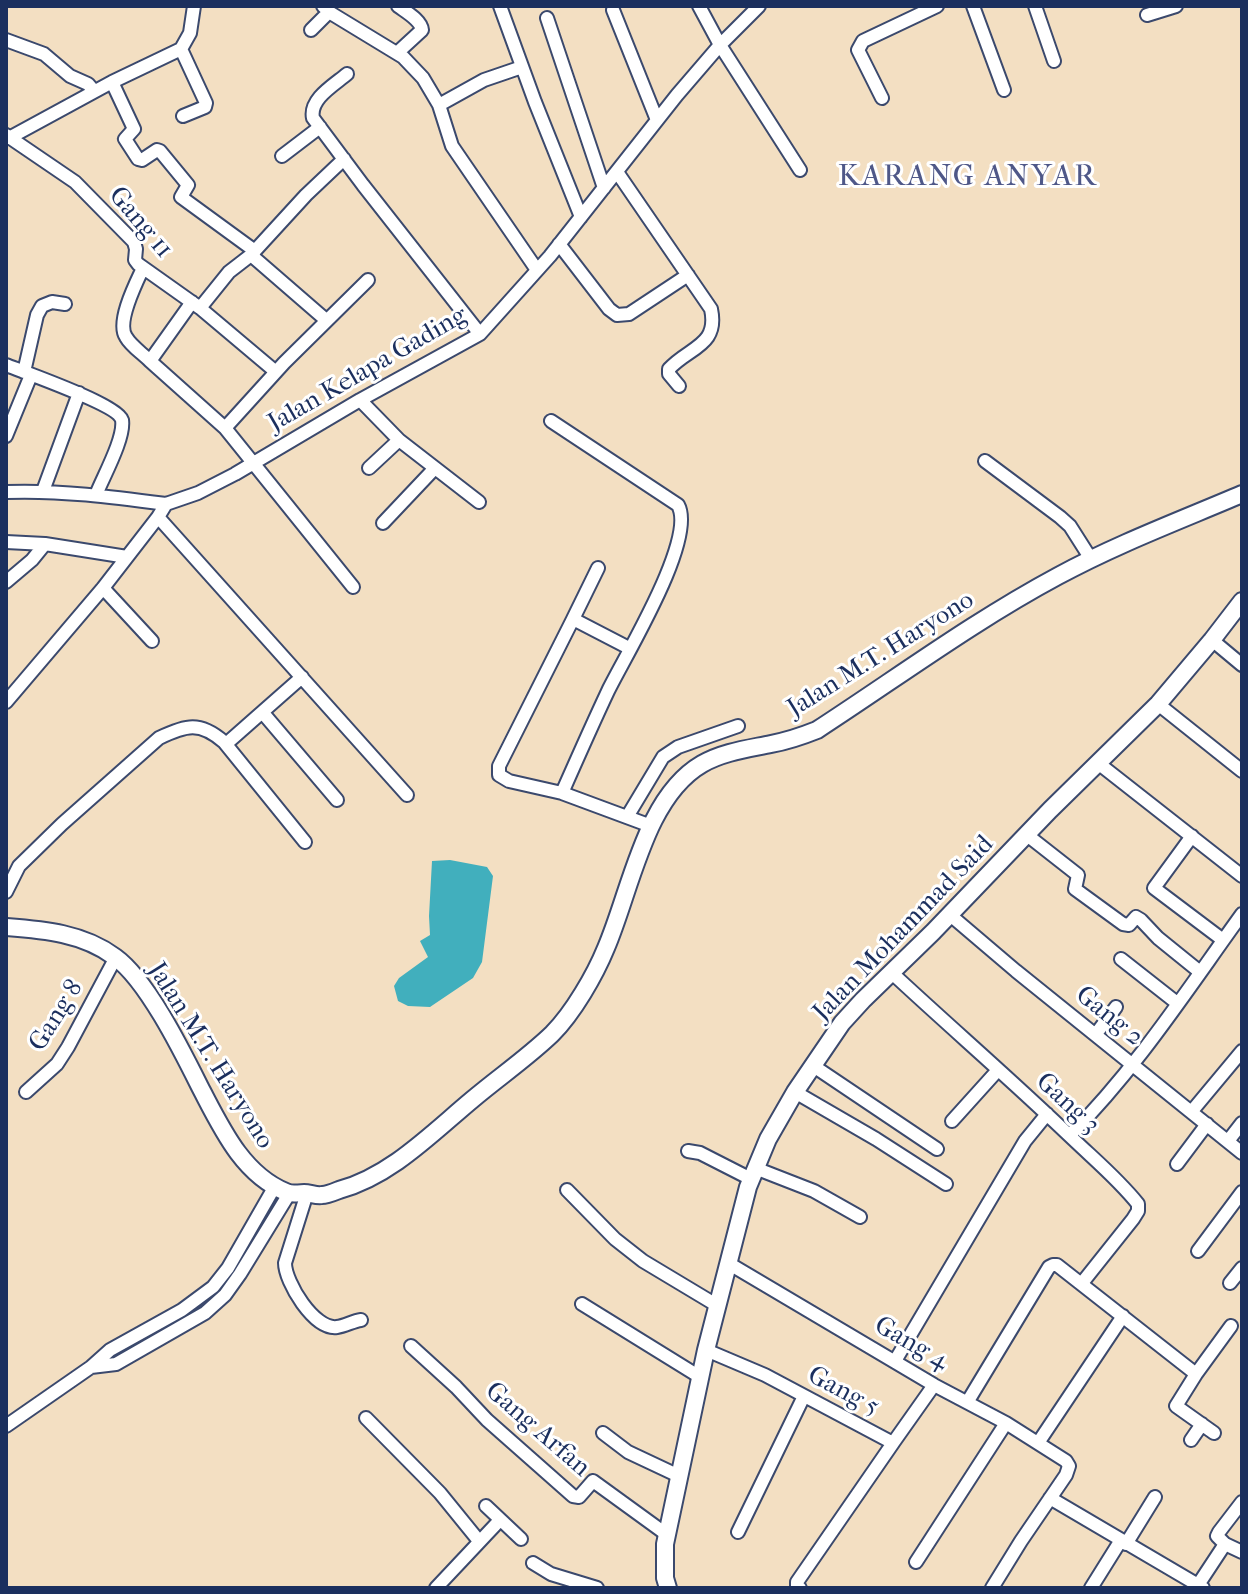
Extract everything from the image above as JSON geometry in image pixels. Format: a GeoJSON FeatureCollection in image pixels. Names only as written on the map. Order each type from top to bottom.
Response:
{"type":"FeatureCollection","features":[{"type":"Feature","properties":{"kind":"main road","name":"Jalan M.T. Haryono"},"geometry":{"type":"LineString","coordinates":[[6,927],[74,937],[116,957],[135,976],[157,1009],[223,1131],[243,1160],[263,1180],[282,1190],[321,1195],[347,1188],[404,1156],[558,1028],[606,948],[651,826],[682,778],[725,754],[796,739],[817,730],[996,611],[1091,559],[1242,494]]}},
{"type":"Feature","properties":{"kind":"main road","name":"Jalan Mohammad Said"},"geometry":{"type":"LineString","coordinates":[[668,1588],[664,1559],[666,1534],[728,1263],[753,1174],[768,1139],[795,1092],[842,1023],[1158,704],[1242,601]]}},
{"type":"Feature","properties":{"kind":"street"},"geometry":{"type":"LineString","coordinates":[[8,137],[181,49],[190,33],[194,6]]}},
{"type":"Feature","properties":{"kind":"street"},"geometry":{"type":"LineString","coordinates":[[397,53],[422,30],[419,22],[398,6]]}},
{"type":"Feature","properties":{"kind":"street"},"geometry":{"type":"LineString","coordinates":[[500,6],[581,217]]}},
{"type":"Feature","properties":{"kind":"street"},"geometry":{"type":"LineString","coordinates":[[699,6],[720,45],[800,170]]}},
{"type":"Feature","properties":{"kind":"street","name":"Jalan Kelapa Gading"},"geometry":{"type":"LineString","coordinates":[[166,504],[198,493],[235,474],[480,334],[559,244],[720,45],[759,6]]}},
{"type":"Feature","properties":{"kind":"street"},"geometry":{"type":"LineString","coordinates":[[882,98],[858,50],[859,45],[937,6]]}},
{"type":"Feature","properties":{"kind":"street"},"geometry":{"type":"LineString","coordinates":[[973,6],[1004,90]]}},
{"type":"Feature","properties":{"kind":"street"},"geometry":{"type":"LineString","coordinates":[[1035,6],[1054,61]]}},
{"type":"Feature","properties":{"kind":"street"},"geometry":{"type":"LineString","coordinates":[[1147,15],[1176,6]]}},
{"type":"Feature","properties":{"kind":"street"},"geometry":{"type":"LineString","coordinates":[[311,30],[333,10],[397,53],[423,78],[439,105],[452,146],[537,270]]}},
{"type":"Feature","properties":{"kind":"street"},"geometry":{"type":"LineString","coordinates":[[613,10],[657,120]]}},
{"type":"Feature","properties":{"kind":"street"},"geometry":{"type":"LineString","coordinates":[[547,18],[604,188]]}},
{"type":"Feature","properties":{"kind":"street"},"geometry":{"type":"LineString","coordinates":[[6,40],[44,54],[94,91]]}},
{"type":"Feature","properties":{"kind":"street"},"geometry":{"type":"LineString","coordinates":[[181,49],[206,103],[205,107],[183,116]]}},
{"type":"Feature","properties":{"kind":"street"},"geometry":{"type":"LineString","coordinates":[[439,105],[484,80],[522,67]]}},
{"type":"Feature","properties":{"kind":"street"},"geometry":{"type":"LineString","coordinates":[[347,74],[315,102],[312,114],[480,334]]}},
{"type":"Feature","properties":{"kind":"street"},"geometry":{"type":"LineString","coordinates":[[112,82],[134,129],[125,139],[138,159],[160,151],[188,185],[181,197],[253,253],[326,320]]}},
{"type":"Feature","properties":{"kind":"street"},"geometry":{"type":"LineString","coordinates":[[282,156],[320,127]]}},
{"type":"Feature","properties":{"kind":"street","name":"Gang 11"},"geometry":{"type":"LineString","coordinates":[[8,137],[75,182],[134,242],[135,260],[143,268],[196,305],[276,372]]}},
{"type":"Feature","properties":{"kind":"street"},"geometry":{"type":"LineString","coordinates":[[150,361],[196,305],[253,253],[344,159]]}},
{"type":"Feature","properties":{"kind":"street"},"geometry":{"type":"LineString","coordinates":[[617,172],[711,309],[712,331],[705,341],[669,369],[669,374],[679,386]]}},
{"type":"Feature","properties":{"kind":"street"},"geometry":{"type":"LineString","coordinates":[[559,244],[617,315],[629,314],[688,275]]}},
{"type":"Feature","properties":{"kind":"street"},"geometry":{"type":"LineString","coordinates":[[143,268],[129,301],[123,326],[127,339],[225,428],[353,587]]}},
{"type":"Feature","properties":{"kind":"street"},"geometry":{"type":"LineString","coordinates":[[225,428],[326,320],[368,280]]}},
{"type":"Feature","properties":{"kind":"street"},"geometry":{"type":"LineString","coordinates":[[6,436],[28,373],[37,315],[42,306],[52,302],[65,304]]}},
{"type":"Feature","properties":{"kind":"street"},"geometry":{"type":"LineString","coordinates":[[6,365],[115,410],[122,420],[119,441],[96,495]]}},
{"type":"Feature","properties":{"kind":"street"},"geometry":{"type":"LineString","coordinates":[[43,491],[79,393]]}},
{"type":"Feature","properties":{"kind":"street"},"geometry":{"type":"LineString","coordinates":[[360,400],[399,440],[479,502]]}},
{"type":"Feature","properties":{"kind":"street"},"geometry":{"type":"LineString","coordinates":[[551,421],[678,505],[682,512],[679,537],[654,604],[607,693],[562,793]]}},
{"type":"Feature","properties":{"kind":"street"},"geometry":{"type":"LineString","coordinates":[[369,468],[399,440]]}},
{"type":"Feature","properties":{"kind":"street"},"geometry":{"type":"LineString","coordinates":[[985,461],[1070,526],[1091,559]]}},
{"type":"Feature","properties":{"kind":"street"},"geometry":{"type":"LineString","coordinates":[[383,523],[435,468]]}},
{"type":"Feature","properties":{"kind":"street"},"geometry":{"type":"LineString","coordinates":[[6,492],[43,491],[166,504],[103,588],[6,702]]}},
{"type":"Feature","properties":{"kind":"street"},"geometry":{"type":"LineString","coordinates":[[158,517],[407,795]]}},
{"type":"Feature","properties":{"kind":"street"},"geometry":{"type":"LineString","coordinates":[[6,542],[45,544],[127,557]]}},
{"type":"Feature","properties":{"kind":"street"},"geometry":{"type":"LineString","coordinates":[[6,582],[45,544]]}},
{"type":"Feature","properties":{"kind":"street"},"geometry":{"type":"LineString","coordinates":[[598,568],[499,766],[499,775],[509,781],[562,793],[651,826]]}},
{"type":"Feature","properties":{"kind":"street"},"geometry":{"type":"LineString","coordinates":[[103,588],[152,641]]}},
{"type":"Feature","properties":{"kind":"street"},"geometry":{"type":"LineString","coordinates":[[573,619],[629,648]]}},
{"type":"Feature","properties":{"kind":"street"},"geometry":{"type":"LineString","coordinates":[[1212,640],[1242,665]]}},
{"type":"Feature","properties":{"kind":"street"},"geometry":{"type":"LineString","coordinates":[[226,744],[302,677]]}},
{"type":"Feature","properties":{"kind":"street"},"geometry":{"type":"LineString","coordinates":[[1158,704],[1242,771]]}},
{"type":"Feature","properties":{"kind":"street"},"geometry":{"type":"LineString","coordinates":[[263,713],[337,800]]}},
{"type":"Feature","properties":{"kind":"street"},"geometry":{"type":"LineString","coordinates":[[6,892],[19,866],[159,738],[177,729],[194,726],[212,731],[226,744],[305,842]]}},
{"type":"Feature","properties":{"kind":"street"},"geometry":{"type":"LineString","coordinates":[[627,817],[663,757],[678,747],[738,726]]}},
{"type":"Feature","properties":{"kind":"street"},"geometry":{"type":"LineString","coordinates":[[1098,763],[1242,876]]}},
{"type":"Feature","properties":{"kind":"street"},"geometry":{"type":"LineString","coordinates":[[1027,835],[1078,875],[1075,889],[1127,926],[1136,917],[1141,920],[1200,972]]}},
{"type":"Feature","properties":{"kind":"street"},"geometry":{"type":"LineString","coordinates":[[1192,836],[1154,888],[1223,940]]}},
{"type":"Feature","properties":{"kind":"street","name":"Gang 2"},"geometry":{"type":"LineString","coordinates":[[949,914],[1242,1153]]}},
{"type":"Feature","properties":{"kind":"street"},"geometry":{"type":"LineString","coordinates":[[1070,1135],[1133,1065],[1242,914]]}},
{"type":"Feature","properties":{"kind":"street","name":"Gang 8"},"geometry":{"type":"LineString","coordinates":[[26,1092],[57,1064],[116,957]]}},
{"type":"Feature","properties":{"kind":"street"},"geometry":{"type":"LineString","coordinates":[[1121,959],[1177,1003]]}},
{"type":"Feature","properties":{"kind":"street","name":"Gang 3"},"geometry":{"type":"LineString","coordinates":[[891,972],[1070,1135],[1138,1204],[1133,1219],[1082,1283]]}},
{"type":"Feature","properties":{"kind":"street"},"geometry":{"type":"LineString","coordinates":[[1096,1034],[1116,1007]]}},
{"type":"Feature","properties":{"kind":"street"},"geometry":{"type":"LineString","coordinates":[[1192,1111],[1242,1051]]}},
{"type":"Feature","properties":{"kind":"street"},"geometry":{"type":"LineString","coordinates":[[812,1065],[937,1149]]}},
{"type":"Feature","properties":{"kind":"street"},"geometry":{"type":"LineString","coordinates":[[952,1121],[998,1070]]}},
{"type":"Feature","properties":{"kind":"street"},"geometry":{"type":"LineString","coordinates":[[795,1092],[946,1184]]}},
{"type":"Feature","properties":{"kind":"street"},"geometry":{"type":"LineString","coordinates":[[895,1361],[1025,1141],[1047,1114]]}},
{"type":"Feature","properties":{"kind":"street"},"geometry":{"type":"LineString","coordinates":[[1228,1141],[1242,1123]]}},
{"type":"Feature","properties":{"kind":"street"},"geometry":{"type":"LineString","coordinates":[[1177,1164],[1207,1124]]}},
{"type":"Feature","properties":{"kind":"street"},"geometry":{"type":"LineString","coordinates":[[688,1151],[814,1191],[860,1217]]}},
{"type":"Feature","properties":{"kind":"street"},"geometry":{"type":"LineString","coordinates":[[6,1426],[91,1367],[116,1364],[205,1313],[225,1295],[240,1274],[282,1190]]}},
{"type":"Feature","properties":{"kind":"street"},"geometry":{"type":"LineString","coordinates":[[567,1190],[615,1239],[643,1261],[718,1306]]}},
{"type":"Feature","properties":{"kind":"street"},"geometry":{"type":"LineString","coordinates":[[1198,1251],[1242,1192]]}},
{"type":"Feature","properties":{"kind":"street"},"geometry":{"type":"LineString","coordinates":[[307,1193],[285,1263],[285,1273],[296,1295],[324,1325],[337,1327],[361,1320]]}},
{"type":"Feature","properties":{"kind":"street","name":"Gang 4"},"geometry":{"type":"LineString","coordinates":[[728,1263],[934,1385],[1006,1423],[1066,1461],[1069,1466],[1066,1475],[1050,1498]]}},
{"type":"Feature","properties":{"kind":"street"},"geometry":{"type":"LineString","coordinates":[[968,1401],[1053,1265],[1082,1283],[1196,1374]]}},
{"type":"Feature","properties":{"kind":"street"},"geometry":{"type":"LineString","coordinates":[[1230,1283],[1242,1268]]}},
{"type":"Feature","properties":{"kind":"street"},"geometry":{"type":"LineString","coordinates":[[582,1304],[700,1377]]}},
{"type":"Feature","properties":{"kind":"street"},"geometry":{"type":"LineString","coordinates":[[1038,1443],[1123,1316]]}},
{"type":"Feature","properties":{"kind":"street"},"geometry":{"type":"LineString","coordinates":[[1214,1433],[1176,1406],[1231,1326]]}},
{"type":"Feature","properties":{"kind":"street","name":"Gang Arfan"},"geometry":{"type":"LineString","coordinates":[[411,1346],[487,1420],[573,1496],[579,1497],[593,1481],[666,1534]]}},
{"type":"Feature","properties":{"kind":"street","name":"Gang 5"},"geometry":{"type":"LineString","coordinates":[[706,1350],[765,1375],[893,1443],[798,1585]]}},
{"type":"Feature","properties":{"kind":"street"},"geometry":{"type":"LineString","coordinates":[[893,1443],[934,1385]]}},
{"type":"Feature","properties":{"kind":"street"},"geometry":{"type":"LineString","coordinates":[[738,1532],[804,1396]]}},
{"type":"Feature","properties":{"kind":"street"},"geometry":{"type":"LineString","coordinates":[[366,1418],[440,1493],[479,1541]]}},
{"type":"Feature","properties":{"kind":"street"},"geometry":{"type":"LineString","coordinates":[[916,1562],[1006,1423]]}},
{"type":"Feature","properties":{"kind":"street"},"geometry":{"type":"LineString","coordinates":[[1191,1440],[1202,1424]]}},
{"type":"Feature","properties":{"kind":"street"},"geometry":{"type":"LineString","coordinates":[[603,1433],[628,1452],[679,1476]]}},
{"type":"Feature","properties":{"kind":"street"},"geometry":{"type":"LineString","coordinates":[[1091,1588],[1155,1497]]}},
{"type":"Feature","properties":{"kind":"street"},"geometry":{"type":"LineString","coordinates":[[992,1588],[1050,1498],[1199,1587],[1225,1544]]}},
{"type":"Feature","properties":{"kind":"street"},"geometry":{"type":"LineString","coordinates":[[1242,1502],[1217,1536],[1225,1544],[1242,1552]]}},
{"type":"Feature","properties":{"kind":"street"},"geometry":{"type":"LineString","coordinates":[[486,1506],[521,1539]]}},
{"type":"Feature","properties":{"kind":"street"},"geometry":{"type":"LineString","coordinates":[[436,1588],[500,1520]]}},
{"type":"Feature","properties":{"kind":"street"},"geometry":{"type":"LineString","coordinates":[[533,1563],[551,1574],[597,1588]]}},
{"type":"Feature","properties":{"kind":"water"},"geometry":{"type":"Polygon","coordinates":[[[450,860],[487,867],[493,876],[482,962],[473,978],[430,1007],[408,1006],[398,1001],[394,986],[399,978],[428,957],[420,941],[430,935],[432,861],[450,860]]]}},
{"type":"Feature","properties":{"kind":"district","name":"KARANG ANYAR"},"geometry":{"type":"Point","coordinates":[968,178]}}]}
